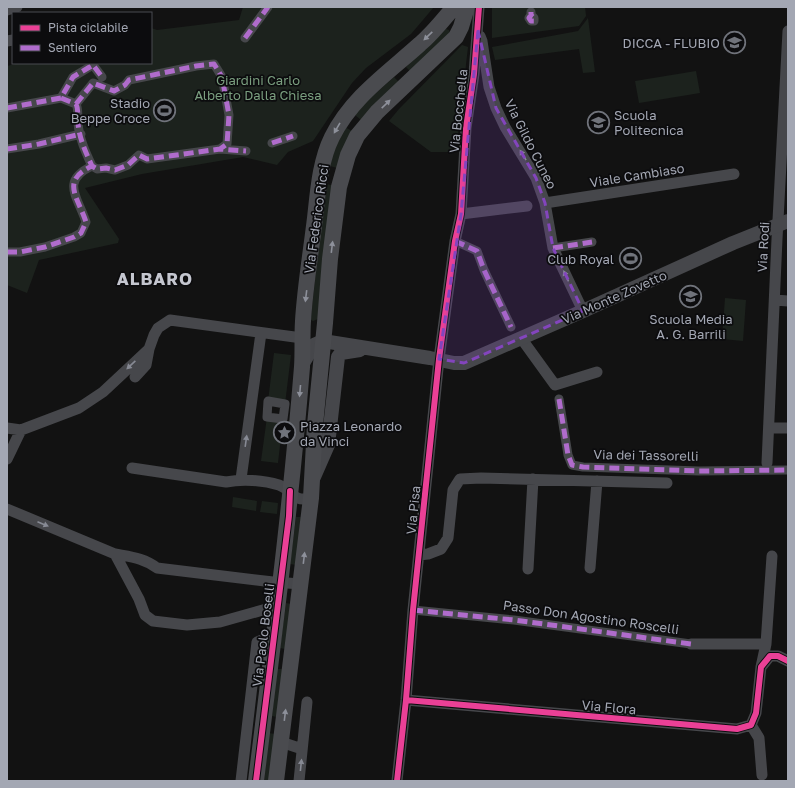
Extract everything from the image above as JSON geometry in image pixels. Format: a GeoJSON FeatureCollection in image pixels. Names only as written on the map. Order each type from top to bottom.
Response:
{"type":"FeatureCollection","features":[{"type":"Feature","properties":{"kind":"main road","name":"Via Federico Ricci"},"geometry":{"type":"LineString","coordinates":[[302,338],[303,314],[319,184],[328,145],[344,116],[362,94],[421,43],[454,7]]}},
{"type":"Feature","properties":{"kind":"main road","name":"Via Federico Ricci"},"geometry":{"type":"LineString","coordinates":[[323,341],[330,259],[339,187],[350,150],[357,136],[377,112],[456,37],[461,27],[467,7]]}},
{"type":"Feature","properties":{"kind":"main road"},"geometry":{"type":"LineString","coordinates":[[290,491],[302,365],[302,338]]}},
{"type":"Feature","properties":{"kind":"main road"},"geometry":{"type":"LineString","coordinates":[[276,781],[310,495],[323,341]]}},
{"type":"Feature","properties":{"kind":"main road","name":"Via Paolo Boselli"},"geometry":{"type":"LineString","coordinates":[[256,781],[278,606],[290,491]]}},
{"type":"Feature","properties":{"kind":"street"},"geometry":{"type":"LineString","coordinates":[[7,10],[17,7]]}},
{"type":"Feature","properties":{"kind":"street"},"geometry":{"type":"LineString","coordinates":[[245,38],[268,7]]}},
{"type":"Feature","properties":{"kind":"street","name":"Via Bocchella"},"geometry":{"type":"LineString","coordinates":[[455,241],[461,214],[466,128],[474,74],[479,7]]}},
{"type":"Feature","properties":{"kind":"street","name":"Via Gildo Cuneo"},"geometry":{"type":"LineString","coordinates":[[478,30],[482,41],[489,87],[496,108],[505,127],[536,178],[545,203],[553,248],[583,311]]}},
{"type":"Feature","properties":{"kind":"street","name":"Via Rodi"},"geometry":{"type":"LineString","coordinates":[[767,463],[775,300],[783,223],[788,31]]}},
{"type":"Feature","properties":{"kind":"street"},"geometry":{"type":"LineString","coordinates":[[76,104],[93,83],[114,91],[125,85],[129,80],[196,66],[214,64],[222,77],[229,115],[227,144],[220,149]]}},
{"type":"Feature","properties":{"kind":"street"},"geometry":{"type":"LineString","coordinates":[[61,98],[73,77],[94,65],[102,77]]}},
{"type":"Feature","properties":{"kind":"street"},"geometry":{"type":"LineString","coordinates":[[7,108],[61,98],[76,104],[78,108],[78,124],[84,148],[92,166],[97,168],[115,170],[128,165],[138,155],[147,159],[220,149],[246,151]]}},
{"type":"Feature","properties":{"kind":"street"},"geometry":{"type":"LineString","coordinates":[[7,149],[38,144],[81,134]]}},
{"type":"Feature","properties":{"kind":"street"},"geometry":{"type":"LineString","coordinates":[[272,143],[293,136]]}},
{"type":"Feature","properties":{"kind":"street"},"geometry":{"type":"LineString","coordinates":[[7,252],[20,252],[45,247],[81,233],[86,222],[73,186],[76,176],[92,166]]}},
{"type":"Feature","properties":{"kind":"street","name":"Viale Cambiaso"},"geometry":{"type":"LineString","coordinates":[[545,203],[734,174]]}},
{"type":"Feature","properties":{"kind":"street"},"geometry":{"type":"LineString","coordinates":[[461,214],[527,206]]}},
{"type":"Feature","properties":{"kind":"street","name":"Via Monte Zovetto"},"geometry":{"type":"LineString","coordinates":[[346,348],[366,349],[439,359],[454,363],[464,363],[733,243],[783,223]]}},
{"type":"Feature","properties":{"kind":"street"},"geometry":{"type":"LineString","coordinates":[[455,241],[476,251],[511,326]]}},
{"type":"Feature","properties":{"kind":"street","name":"Via Pisa"},"geometry":{"type":"LineString","coordinates":[[397,781],[439,359],[455,241]]}},
{"type":"Feature","properties":{"kind":"street"},"geometry":{"type":"LineString","coordinates":[[553,248],[592,242]]}},
{"type":"Feature","properties":{"kind":"street"},"geometry":{"type":"LineString","coordinates":[[775,300],[788,301]]}},
{"type":"Feature","properties":{"kind":"street"},"geometry":{"type":"LineString","coordinates":[[134,377],[146,365],[149,349],[158,328],[170,320],[302,338]]}},
{"type":"Feature","properties":{"kind":"street"},"geometry":{"type":"LineString","coordinates":[[241,479],[260,333]]}},
{"type":"Feature","properties":{"kind":"street"},"geometry":{"type":"LineString","coordinates":[[521,338],[555,385],[597,372]]}},
{"type":"Feature","properties":{"kind":"street"},"geometry":{"type":"LineString","coordinates":[[132,468],[226,482],[241,479],[277,484],[290,491],[301,500],[310,495],[328,445],[338,357],[346,348],[323,341],[314,345],[302,365]]}},
{"type":"Feature","properties":{"kind":"street"},"geometry":{"type":"LineString","coordinates":[[7,428],[21,430],[79,408],[103,392],[149,349]]}},
{"type":"Feature","properties":{"kind":"street","name":"Via dei Tassorelli"},"geometry":{"type":"LineString","coordinates":[[559,399],[568,455],[572,465],[583,467],[699,471],[788,470]]}},
{"type":"Feature","properties":{"kind":"street"},"geometry":{"type":"LineString","coordinates":[[769,428],[788,428]]}},
{"type":"Feature","properties":{"kind":"street"},"geometry":{"type":"LineString","coordinates":[[7,459],[21,430]]}},
{"type":"Feature","properties":{"kind":"street"},"geometry":{"type":"LineString","coordinates":[[419,555],[428,554],[442,549],[448,538],[453,490],[460,479],[533,479],[667,483]]}},
{"type":"Feature","properties":{"kind":"street"},"geometry":{"type":"LineString","coordinates":[[528,569],[533,479]]}},
{"type":"Feature","properties":{"kind":"street"},"geometry":{"type":"LineString","coordinates":[[590,568],[597,481]]}},
{"type":"Feature","properties":{"kind":"street"},"geometry":{"type":"LineString","coordinates":[[290,491],[299,482],[304,483],[310,495]]}},
{"type":"Feature","properties":{"kind":"street"},"geometry":{"type":"LineString","coordinates":[[7,509],[115,554],[136,557],[147,561],[157,568],[300,584]]}},
{"type":"Feature","properties":{"kind":"street"},"geometry":{"type":"LineString","coordinates":[[115,554],[139,599],[145,615],[153,621],[188,625],[220,622],[278,606]]}},
{"type":"Feature","properties":{"kind":"street"},"geometry":{"type":"LineString","coordinates":[[762,775],[759,738],[751,725],[756,713],[761,666],[766,644],[772,556]]}},
{"type":"Feature","properties":{"kind":"street","name":"Passo Don Agostino Roscelli"},"geometry":{"type":"LineString","coordinates":[[413,610],[514,620],[691,644],[766,644]]}},
{"type":"Feature","properties":{"kind":"street","name":"Via Paolo Boselli"},"geometry":{"type":"LineString","coordinates":[[241,781],[257,642],[264,639],[273,639]]}},
{"type":"Feature","properties":{"kind":"street"},"geometry":{"type":"LineString","coordinates":[[761,666],[770,656],[778,656],[788,661]]}},
{"type":"Feature","properties":{"kind":"street","name":"Via Flora"},"geometry":{"type":"LineString","coordinates":[[406,700],[737,729],[751,725]]}},
{"type":"Feature","properties":{"kind":"street"},"geometry":{"type":"LineString","coordinates":[[299,781],[307,702]]}},
{"type":"Feature","properties":{"kind":"street"},"geometry":{"type":"LineString","coordinates":[[281,742],[302,749]]}},
{"type":"Feature","properties":{"kind":"highlighted area"},"geometry":{"type":"Polygon","coordinates":[[[478,30],[496,108],[536,178],[545,203],[553,248],[583,311],[464,363],[439,359],[461,214],[478,30]]]}},
{"type":"Feature","properties":{"kind":"green space","name":"Giardini Carlo Alberto Dalla Chiesa"},"geometry":{"type":"Polygon","coordinates":[[[243,7],[434,7],[411,34],[366,68],[352,83],[313,141],[288,152],[277,165],[243,157],[142,174],[85,188],[119,239],[118,243],[39,260],[27,293],[7,285],[7,66],[15,64],[152,64],[152,28],[157,30],[239,20],[243,7]]]}},
{"type":"Feature","properties":{"kind":"green space"},"geometry":{"type":"Polygon","coordinates":[[[492,7],[585,7],[586,16],[579,26],[492,38],[492,7]]]}},
{"type":"Feature","properties":{"kind":"green space"},"geometry":{"type":"Polygon","coordinates":[[[588,18],[595,72],[583,73],[579,49],[495,60],[492,47],[578,31],[588,18]]]}},
{"type":"Feature","properties":{"kind":"green space"},"geometry":{"type":"Polygon","coordinates":[[[446,29],[449,30],[450,33],[411,72],[406,67],[446,29]]]}},
{"type":"Feature","properties":{"kind":"green space"},"geometry":{"type":"Polygon","coordinates":[[[462,45],[468,47],[456,152],[431,152],[389,121],[462,45]]]}},
{"type":"Feature","properties":{"kind":"green space"},"geometry":{"type":"Polygon","coordinates":[[[696,71],[700,93],[639,103],[635,81],[696,71]]]}},
{"type":"Feature","properties":{"kind":"green space"},"geometry":{"type":"Polygon","coordinates":[[[394,77],[399,82],[361,120],[355,115],[368,100],[394,77]]]}},
{"type":"Feature","properties":{"kind":"green space"},"geometry":{"type":"Polygon","coordinates":[[[345,127],[352,131],[337,168],[330,166],[334,148],[345,127]]]}},
{"type":"Feature","properties":{"kind":"green space"},"geometry":{"type":"Polygon","coordinates":[[[327,184],[334,186],[318,319],[313,321],[311,320],[311,317],[327,184]]]}},
{"type":"Feature","properties":{"kind":"green space"},"geometry":{"type":"Polygon","coordinates":[[[725,298],[746,300],[743,341],[722,339],[725,298]]]}},
{"type":"Feature","properties":{"kind":"green space"},"geometry":{"type":"Polygon","coordinates":[[[274,353],[291,355],[285,404],[268,401],[274,353]]]}},
{"type":"Feature","properties":{"kind":"green space"},"geometry":{"type":"Polygon","coordinates":[[[267,417],[283,419],[278,463],[261,461],[267,417]]]}},
{"type":"Feature","properties":{"kind":"green space"},"geometry":{"type":"Polygon","coordinates":[[[233,497],[257,501],[256,511],[232,507],[233,497]]]}},
{"type":"Feature","properties":{"kind":"green space"},"geometry":{"type":"Polygon","coordinates":[[[262,501],[278,503],[277,514],[260,512],[262,501]]]}},
{"type":"Feature","properties":{"kind":"green space"},"geometry":{"type":"Polygon","coordinates":[[[296,517],[301,517],[296,565],[290,564],[296,517]]]}},
{"type":"Feature","properties":{"kind":"green space"},"geometry":{"type":"Polygon","coordinates":[[[286,603],[291,604],[285,649],[280,648],[286,603]]]}},
{"type":"Feature","properties":{"kind":"green space"},"geometry":{"type":"Polygon","coordinates":[[[277,669],[283,669],[277,717],[272,716],[277,669]]]}},
{"type":"Feature","properties":{"kind":"green space"},"geometry":{"type":"Polygon","coordinates":[[[269,733],[275,734],[269,781],[264,781],[269,733]]]}},
{"type":"Feature","properties":{"kind":"marked path"},"geometry":{"type":"LineString","coordinates":[[245,38],[268,7]]}},
{"type":"Feature","properties":{"kind":"marked path"},"geometry":{"type":"LineString","coordinates":[[531,12],[534,21],[531,21],[529,18],[531,15]]}},
{"type":"Feature","properties":{"kind":"marked path"},"geometry":{"type":"LineString","coordinates":[[76,104],[93,83],[114,91],[125,85],[129,80],[196,66],[214,64],[222,77],[229,115],[227,144],[220,149]]}},
{"type":"Feature","properties":{"kind":"marked path"},"geometry":{"type":"LineString","coordinates":[[7,108],[61,98],[73,77],[93,65],[102,77]]}},
{"type":"Feature","properties":{"kind":"marked path"},"geometry":{"type":"LineString","coordinates":[[61,98],[76,104],[80,134],[85,151],[92,166]]}},
{"type":"Feature","properties":{"kind":"marked path"},"geometry":{"type":"LineString","coordinates":[[7,149],[39,144],[81,134]]}},
{"type":"Feature","properties":{"kind":"marked path"},"geometry":{"type":"LineString","coordinates":[[272,143],[293,136]]}},
{"type":"Feature","properties":{"kind":"marked path"},"geometry":{"type":"LineString","coordinates":[[7,252],[20,252],[45,247],[81,233],[86,222],[76,197],[74,184],[76,178],[92,166],[97,169],[106,168],[115,170],[128,165],[139,155],[147,159],[220,149],[246,151]]}},
{"type":"Feature","properties":{"kind":"marked path"},"geometry":{"type":"LineString","coordinates":[[455,241],[477,251],[484,270],[511,327]]}},
{"type":"Feature","properties":{"kind":"marked path"},"geometry":{"type":"LineString","coordinates":[[553,248],[592,242]]}},
{"type":"Feature","properties":{"kind":"marked path"},"geometry":{"type":"LineString","coordinates":[[559,399],[568,455],[572,465],[583,467],[699,471],[788,470]]}},
{"type":"Feature","properties":{"kind":"marked path"},"geometry":{"type":"LineString","coordinates":[[413,610],[514,620],[691,644]]}},
{"type":"Feature","properties":{"kind":"cycle path"},"geometry":{"type":"LineString","coordinates":[[397,781],[439,359],[455,241],[461,214],[466,128],[474,74],[479,7]]}},
{"type":"Feature","properties":{"kind":"cycle path"},"geometry":{"type":"LineString","coordinates":[[256,781],[289,516],[290,491]]}},
{"type":"Feature","properties":{"kind":"cycle path"},"geometry":{"type":"LineString","coordinates":[[406,700],[737,729],[751,725],[756,713],[761,667],[770,656],[778,656],[788,661]]}},
{"type":"Feature","properties":{"kind":"place","name":"DICCA - FLUBIO"},"geometry":{"type":"Point","coordinates":[735,43]}},
{"type":"Feature","properties":{"kind":"place","name":"Stadio Beppe Croce"},"geometry":{"type":"Point","coordinates":[165,110]}},
{"type":"Feature","properties":{"kind":"place","name":"Scuola Politecnica"},"geometry":{"type":"Point","coordinates":[599,122]}},
{"type":"Feature","properties":{"kind":"place","name":"Club Royal"},"geometry":{"type":"Point","coordinates":[630,259]}},
{"type":"Feature","properties":{"kind":"place","name":"Scuola Media A. G. Barrili"},"geometry":{"type":"Point","coordinates":[691,297]}},
{"type":"Feature","properties":{"kind":"place","name":"Piazza Leonardo da Vinci"},"geometry":{"type":"Point","coordinates":[284,433]}},
{"type":"Feature","properties":{"kind":"district","name":"ALBARO"},"geometry":{"type":"Point","coordinates":[155,279]}}]}
